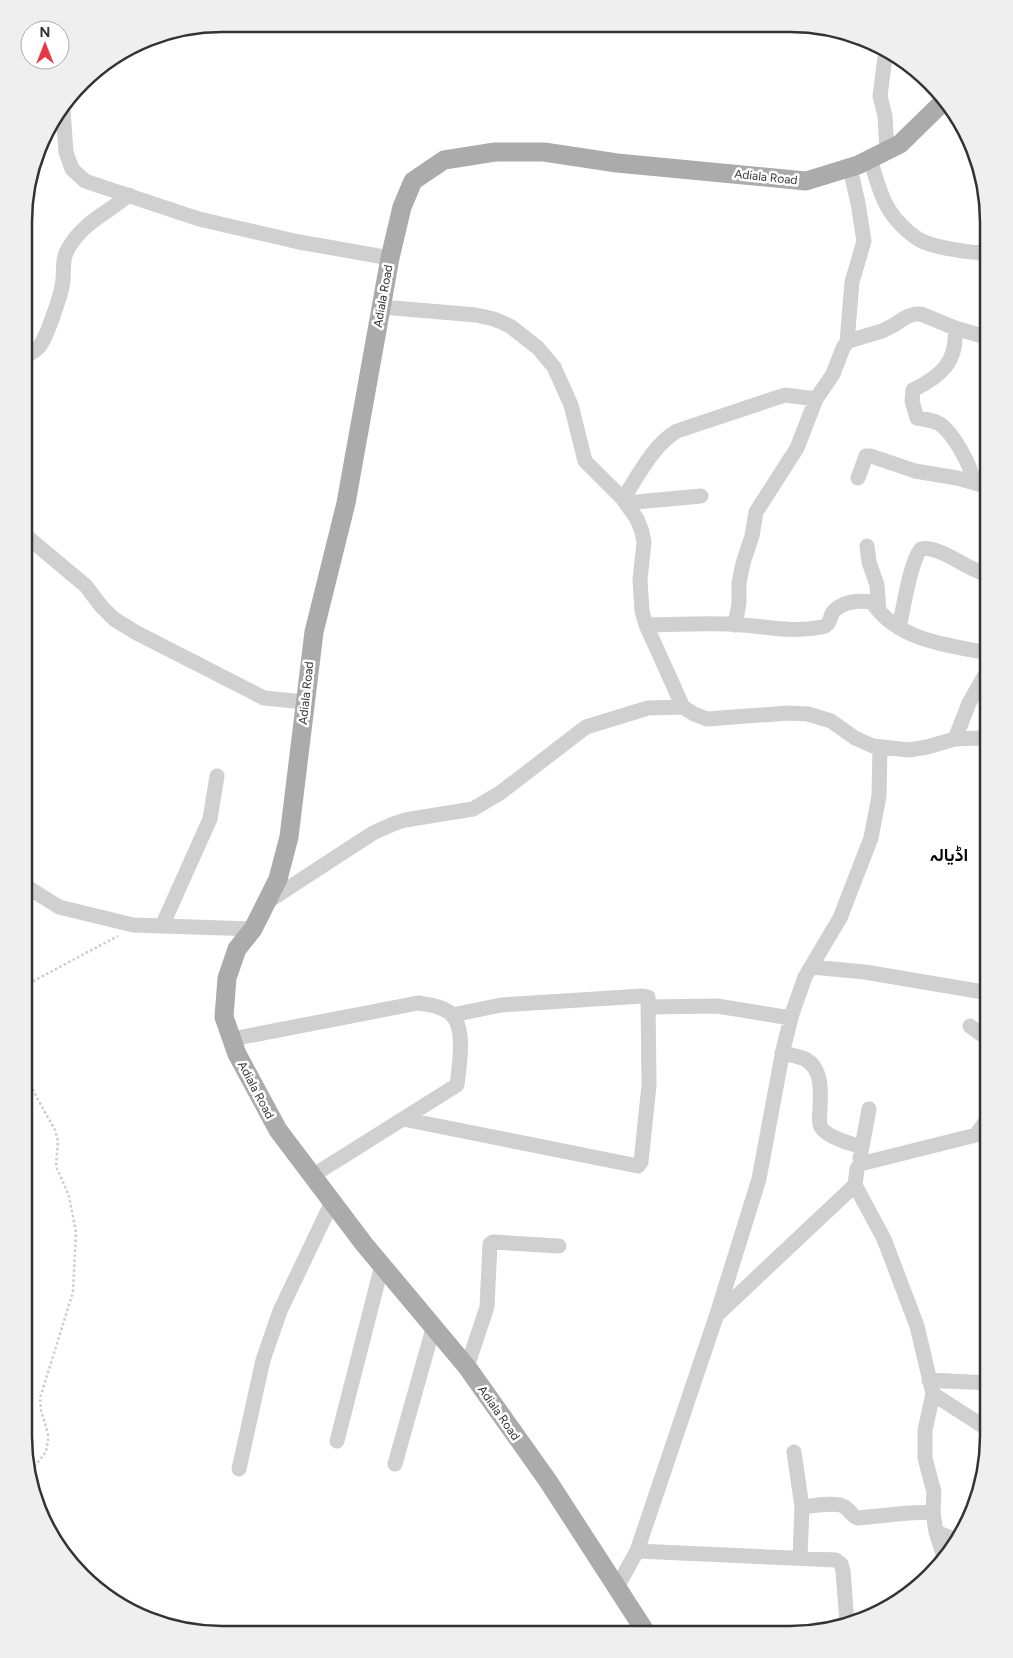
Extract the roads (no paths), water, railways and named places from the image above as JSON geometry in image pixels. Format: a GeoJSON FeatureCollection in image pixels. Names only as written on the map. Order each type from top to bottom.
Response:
{"type":"FeatureCollection","features":[{"type":"Feature","properties":{"kind":"main road","name":"Adiala Road"},"geometry":{"type":"LineString","coordinates":[[641,1626],[548,1481],[467,1367],[434,1325],[382,1265],[278,1130],[237,1054],[224,1017],[227,978],[237,949],[253,930],[278,879],[289,837],[314,632],[346,503],[390,258],[402,207],[413,181],[444,160],[494,152],[544,152],[617,163],[806,181],[850,168],[900,144],[940,105]]}},
{"type":"Feature","properties":{"kind":"street"},"geometry":{"type":"LineString","coordinates":[[885,57],[880,96],[885,116],[887,151]]}},
{"type":"Feature","properties":{"kind":"street"},"geometry":{"type":"LineString","coordinates":[[64,118],[66,152],[72,169],[85,181],[199,219],[300,242],[390,258]]}},
{"type":"Feature","properties":{"kind":"street"},"geometry":{"type":"LineString","coordinates":[[870,159],[887,206],[902,225],[918,239],[931,245],[981,253]]}},
{"type":"Feature","properties":{"kind":"street"},"geometry":{"type":"LineString","coordinates":[[735,624],[739,603],[742,563],[752,536],[756,512],[798,448],[816,399],[833,374],[847,342],[852,282],[864,241],[850,168]]}},
{"type":"Feature","properties":{"kind":"street"},"geometry":{"type":"LineString","coordinates":[[32,352],[38,348],[44,339],[61,293],[63,264],[67,249],[81,229],[129,195]]}},
{"type":"Feature","properties":{"kind":"street"},"geometry":{"type":"LineString","coordinates":[[382,307],[494,319],[510,326],[538,348],[554,367],[567,393],[585,461],[624,501],[637,519],[644,542],[640,580],[642,611],[646,625],[683,707],[707,719],[789,713],[808,714],[831,721],[855,738],[880,747],[909,750],[955,739],[981,738]]}},
{"type":"Feature","properties":{"kind":"street"},"geometry":{"type":"LineString","coordinates":[[847,342],[882,331],[915,314],[921,314],[955,328],[981,336]]}},
{"type":"Feature","properties":{"kind":"street"},"geometry":{"type":"LineString","coordinates":[[955,328],[956,340],[954,351],[948,365],[934,379],[913,390],[912,401],[917,418],[939,424],[950,435],[966,461],[972,482]]}},
{"type":"Feature","properties":{"kind":"street"},"geometry":{"type":"LineString","coordinates":[[624,501],[653,454],[668,436],[677,430],[786,395],[816,399]]}},
{"type":"Feature","properties":{"kind":"street"},"geometry":{"type":"LineString","coordinates":[[858,478],[866,456],[870,456],[915,471],[981,485]]}},
{"type":"Feature","properties":{"kind":"street"},"geometry":{"type":"LineString","coordinates":[[624,501],[701,496]]}},
{"type":"Feature","properties":{"kind":"street"},"geometry":{"type":"LineString","coordinates":[[32,541],[86,586],[101,606],[114,619],[135,632],[264,698],[305,702]]}},
{"type":"Feature","properties":{"kind":"street"},"geometry":{"type":"LineString","coordinates":[[867,546],[869,562],[877,585],[879,611]]}},
{"type":"Feature","properties":{"kind":"street"},"geometry":{"type":"LineString","coordinates":[[899,628],[912,572],[918,553],[922,549],[932,549],[981,573]]}},
{"type":"Feature","properties":{"kind":"street"},"geometry":{"type":"LineString","coordinates":[[646,625],[735,624],[790,631],[824,626],[828,624],[834,611],[846,604],[862,601],[872,602],[879,611],[899,628],[916,637],[981,651]]}},
{"type":"Feature","properties":{"kind":"street"},"geometry":{"type":"LineString","coordinates":[[955,739],[969,703],[981,682]]}},
{"type":"Feature","properties":{"kind":"street"},"geometry":{"type":"LineString","coordinates":[[267,902],[373,833],[392,824],[405,820],[473,809],[500,793],[586,727],[648,708],[683,707]]}},
{"type":"Feature","properties":{"kind":"street"},"geometry":{"type":"LineString","coordinates":[[616,1589],[637,1550],[718,1314],[760,1179],[782,1053],[791,1018],[805,977],[840,918],[871,838],[879,796],[880,747]]}},
{"type":"Feature","properties":{"kind":"street"},"geometry":{"type":"LineString","coordinates":[[162,926],[210,819],[217,776]]}},
{"type":"Feature","properties":{"kind":"street"},"geometry":{"type":"LineString","coordinates":[[32,890],[59,907],[132,925],[253,930]]}},
{"type":"Feature","properties":{"kind":"street"},"geometry":{"type":"LineString","coordinates":[[811,967],[865,972],[981,992]]}},
{"type":"Feature","properties":{"kind":"street"},"geometry":{"type":"LineString","coordinates":[[403,1119],[638,1166],[641,1162],[648,1085],[648,997],[501,1005],[452,1015]]}},
{"type":"Feature","properties":{"kind":"street"},"geometry":{"type":"LineString","coordinates":[[232,1039],[418,1003],[436,1005],[452,1015],[459,1029],[460,1051],[457,1085],[312,1176]]}},
{"type":"Feature","properties":{"kind":"street"},"geometry":{"type":"LineString","coordinates":[[648,1007],[717,1006],[791,1018]]}},
{"type":"Feature","properties":{"kind":"street"},"geometry":{"type":"LineString","coordinates":[[970,1026],[981,1034]]}},
{"type":"Feature","properties":{"kind":"street"},"geometry":{"type":"LineString","coordinates":[[782,1053],[804,1059],[814,1068],[820,1081],[820,1122],[822,1128],[831,1136],[862,1148]]}},
{"type":"Feature","properties":{"kind":"street"},"geometry":{"type":"LineString","coordinates":[[869,1109],[855,1185],[884,1239],[917,1326],[931,1387],[925,1430],[925,1458],[934,1492],[933,1512],[936,1532],[942,1550]]}},
{"type":"Feature","properties":{"kind":"street"},"geometry":{"type":"LineString","coordinates":[[860,1164],[976,1135],[981,1136]]}},
{"type":"Feature","properties":{"kind":"street"},"geometry":{"type":"LineString","coordinates":[[718,1314],[855,1185]]}},
{"type":"Feature","properties":{"kind":"street"},"geometry":{"type":"LineString","coordinates":[[239,1468],[263,1360],[280,1311],[332,1202]]}},
{"type":"Feature","properties":{"kind":"street"},"geometry":{"type":"LineString","coordinates":[[467,1367],[487,1306],[490,1244],[493,1242],[560,1246]]}},
{"type":"Feature","properties":{"kind":"street"},"geometry":{"type":"LineString","coordinates":[[337,1441],[382,1265]]}},
{"type":"Feature","properties":{"kind":"street"},"geometry":{"type":"LineString","coordinates":[[395,1464],[434,1325]]}},
{"type":"Feature","properties":{"kind":"street"},"geometry":{"type":"LineString","coordinates":[[931,1387],[981,1384]]}},
{"type":"Feature","properties":{"kind":"street"},"geometry":{"type":"LineString","coordinates":[[931,1387],[981,1424]]}},
{"type":"Feature","properties":{"kind":"street"},"geometry":{"type":"LineString","coordinates":[[794,1452],[802,1507],[800,1558]]}},
{"type":"Feature","properties":{"kind":"street"},"geometry":{"type":"LineString","coordinates":[[802,1507],[840,1504],[848,1508],[853,1517],[864,1518],[933,1512]]}},
{"type":"Feature","properties":{"kind":"street"},"geometry":{"type":"LineString","coordinates":[[936,1532],[951,1537]]}},
{"type":"Feature","properties":{"kind":"street"},"geometry":{"type":"LineString","coordinates":[[637,1550],[836,1560],[841,1564],[843,1571],[847,1617]]}},
{"type":"Feature","properties":{"kind":"district","name":"اڈیالہ"},"geometry":{"type":"Point","coordinates":[949,855]}}]}
